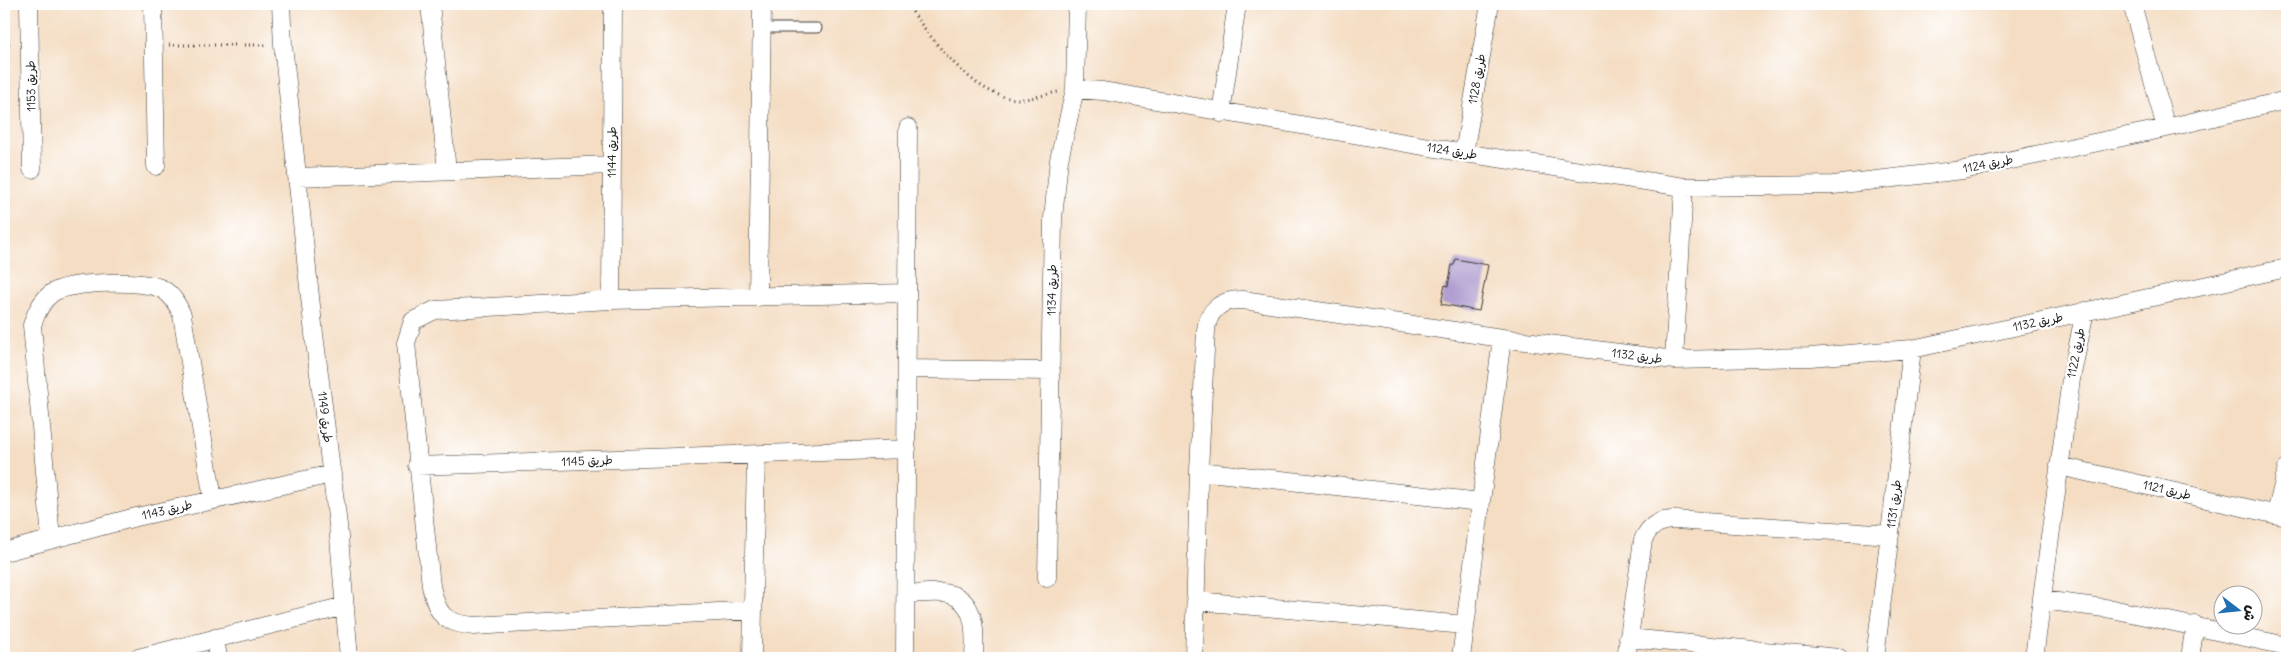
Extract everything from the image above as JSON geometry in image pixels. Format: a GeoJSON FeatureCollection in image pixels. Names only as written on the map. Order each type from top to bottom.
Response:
{"type":"FeatureCollection","features":[{"type":"Feature","properties":{"kind":"street","name":"طريق 1153"},"geometry":{"type":"LineString","coordinates":[[30,4],[32,169]]}},
{"type":"Feature","properties":{"kind":"street"},"geometry":{"type":"LineString","coordinates":[[153,4],[156,166]]}},
{"type":"Feature","properties":{"kind":"street","name":"طريق 1149"},"geometry":{"type":"LineString","coordinates":[[281,4],[283,45],[314,334],[332,474],[349,658]]}},
{"type":"Feature","properties":{"kind":"street"},"geometry":{"type":"LineString","coordinates":[[430,4],[447,170]]}},
{"type":"Feature","properties":{"kind":"street","name":"طريق 1144"},"geometry":{"type":"LineString","coordinates":[[611,300],[613,4]]}},
{"type":"Feature","properties":{"kind":"street"},"geometry":{"type":"LineString","coordinates":[[758,297],[762,4]]}},
{"type":"Feature","properties":{"kind":"street","name":"طريق 1134"},"geometry":{"type":"LineString","coordinates":[[1047,578],[1055,189],[1059,160],[1075,89],[1077,4]]}},
{"type":"Feature","properties":{"kind":"street"},"geometry":{"type":"LineString","coordinates":[[1221,113],[1237,4]]}},
{"type":"Feature","properties":{"kind":"street","name":"طريق 1128"},"geometry":{"type":"LineString","coordinates":[[1464,154],[1490,4]]}},
{"type":"Feature","properties":{"kind":"street"},"geometry":{"type":"LineString","coordinates":[[2132,4],[2166,128]]}},
{"type":"Feature","properties":{"kind":"street","name":"طريق 1124"},"geometry":{"type":"LineString","coordinates":[[1075,89],[1103,91],[1464,154],[1684,187],[1833,185],[1963,170],[2166,128],[2287,100]]}},
{"type":"Feature","properties":{"kind":"street"},"geometry":{"type":"LineString","coordinates":[[905,658],[908,128]]}},
{"type":"Feature","properties":{"kind":"street"},"geometry":{"type":"LineString","coordinates":[[298,176],[612,164]]}},
{"type":"Feature","properties":{"kind":"street"},"geometry":{"type":"LineString","coordinates":[[1674,360],[1684,187]]}},
{"type":"Feature","properties":{"kind":"street","name":"طريق 1122"},"geometry":{"type":"LineString","coordinates":[[2034,658],[2071,379],[2085,311],[2287,268]]}},
{"type":"Feature","properties":{"kind":"street"},"geometry":{"type":"LineString","coordinates":[[51,539],[31,338],[32,325],[43,302],[64,287],[76,285],[144,284],[164,290],[178,305],[182,315],[213,500]]}},
{"type":"Feature","properties":{"kind":"street"},"geometry":{"type":"LineString","coordinates":[[753,610],[474,626],[458,624],[443,617],[434,602],[431,586],[417,466],[406,343],[413,321],[435,310],[611,300],[907,293]]}},
{"type":"Feature","properties":{"kind":"street","name":"طريق 1132"},"geometry":{"type":"LineString","coordinates":[[1198,470],[1206,323],[1213,311],[1225,301],[1234,299],[1502,338],[1674,360],[1810,357],[1912,349],[2085,311]]}},
{"type":"Feature","properties":{"kind":"street"},"geometry":{"type":"LineString","coordinates":[[1461,658],[1502,338]]}},
{"type":"Feature","properties":{"kind":"street","name":"طريق 1131"},"geometry":{"type":"LineString","coordinates":[[1875,658],[1912,349]]}},
{"type":"Feature","properties":{"kind":"street"},"geometry":{"type":"LineString","coordinates":[[907,369],[1051,372]]}},
{"type":"Feature","properties":{"kind":"street","name":"طريق 1145"},"geometry":{"type":"LineString","coordinates":[[417,466],[756,456],[907,449]]}},
{"type":"Feature","properties":{"kind":"street"},"geometry":{"type":"LineString","coordinates":[[752,658],[756,456]]}},
{"type":"Feature","properties":{"kind":"street","name":"طريق 1121"},"geometry":{"type":"LineString","coordinates":[[2060,466],[2281,516],[2287,468]]}},
{"type":"Feature","properties":{"kind":"street"},"geometry":{"type":"LineString","coordinates":[[1194,658],[1197,601],[1198,470],[1481,502]]}},
{"type":"Feature","properties":{"kind":"street","name":"طريق 1143"},"geometry":{"type":"LineString","coordinates":[[4,552],[213,500],[332,474]]}},
{"type":"Feature","properties":{"kind":"street"},"geometry":{"type":"LineString","coordinates":[[1626,658],[1643,540],[1650,529],[1661,521],[1890,535]]}},
{"type":"Feature","properties":{"kind":"street"},"geometry":{"type":"LineString","coordinates":[[906,594],[950,594],[963,603],[975,626],[974,658]]}},
{"type":"Feature","properties":{"kind":"street"},"geometry":{"type":"LineString","coordinates":[[2042,600],[2112,609],[2196,625],[2287,646]]}},
{"type":"Feature","properties":{"kind":"street"},"geometry":{"type":"LineString","coordinates":[[1197,601],[1464,624]]}},
{"type":"Feature","properties":{"kind":"street"},"geometry":{"type":"LineString","coordinates":[[138,658],[345,606]]}},
{"type":"Feature","properties":{"kind":"street"},"geometry":{"type":"LineString","coordinates":[[2190,658],[2196,625]]}},
{"type":"Feature","properties":{"kind":"street"},"geometry":{"type":"LineString","coordinates":[[215,638],[218,658]]}},
{"type":"Feature","properties":{"kind":"street"},"geometry":{"type":"LineString","coordinates":[[1628,638],[1839,658]]}},
{"type":"Feature","properties":{"kind":"lane"},"geometry":{"type":"LineString","coordinates":[[762,28],[817,28]]}},
{"type":"Feature","properties":{"kind":"path"},"geometry":{"type":"LineString","coordinates":[[907,4],[947,57],[998,95],[1017,99],[1075,89]]}},
{"type":"Feature","properties":{"kind":"path"},"geometry":{"type":"LineString","coordinates":[[153,45],[283,45]]}},
{"type":"Feature","properties":{"kind":"building"},"geometry":{"type":"Polygon","coordinates":[[[1456,259],[1488,265],[1479,311],[1441,304],[1445,285],[1448,286],[1452,265],[1454,265],[1456,259]]]}}]}
